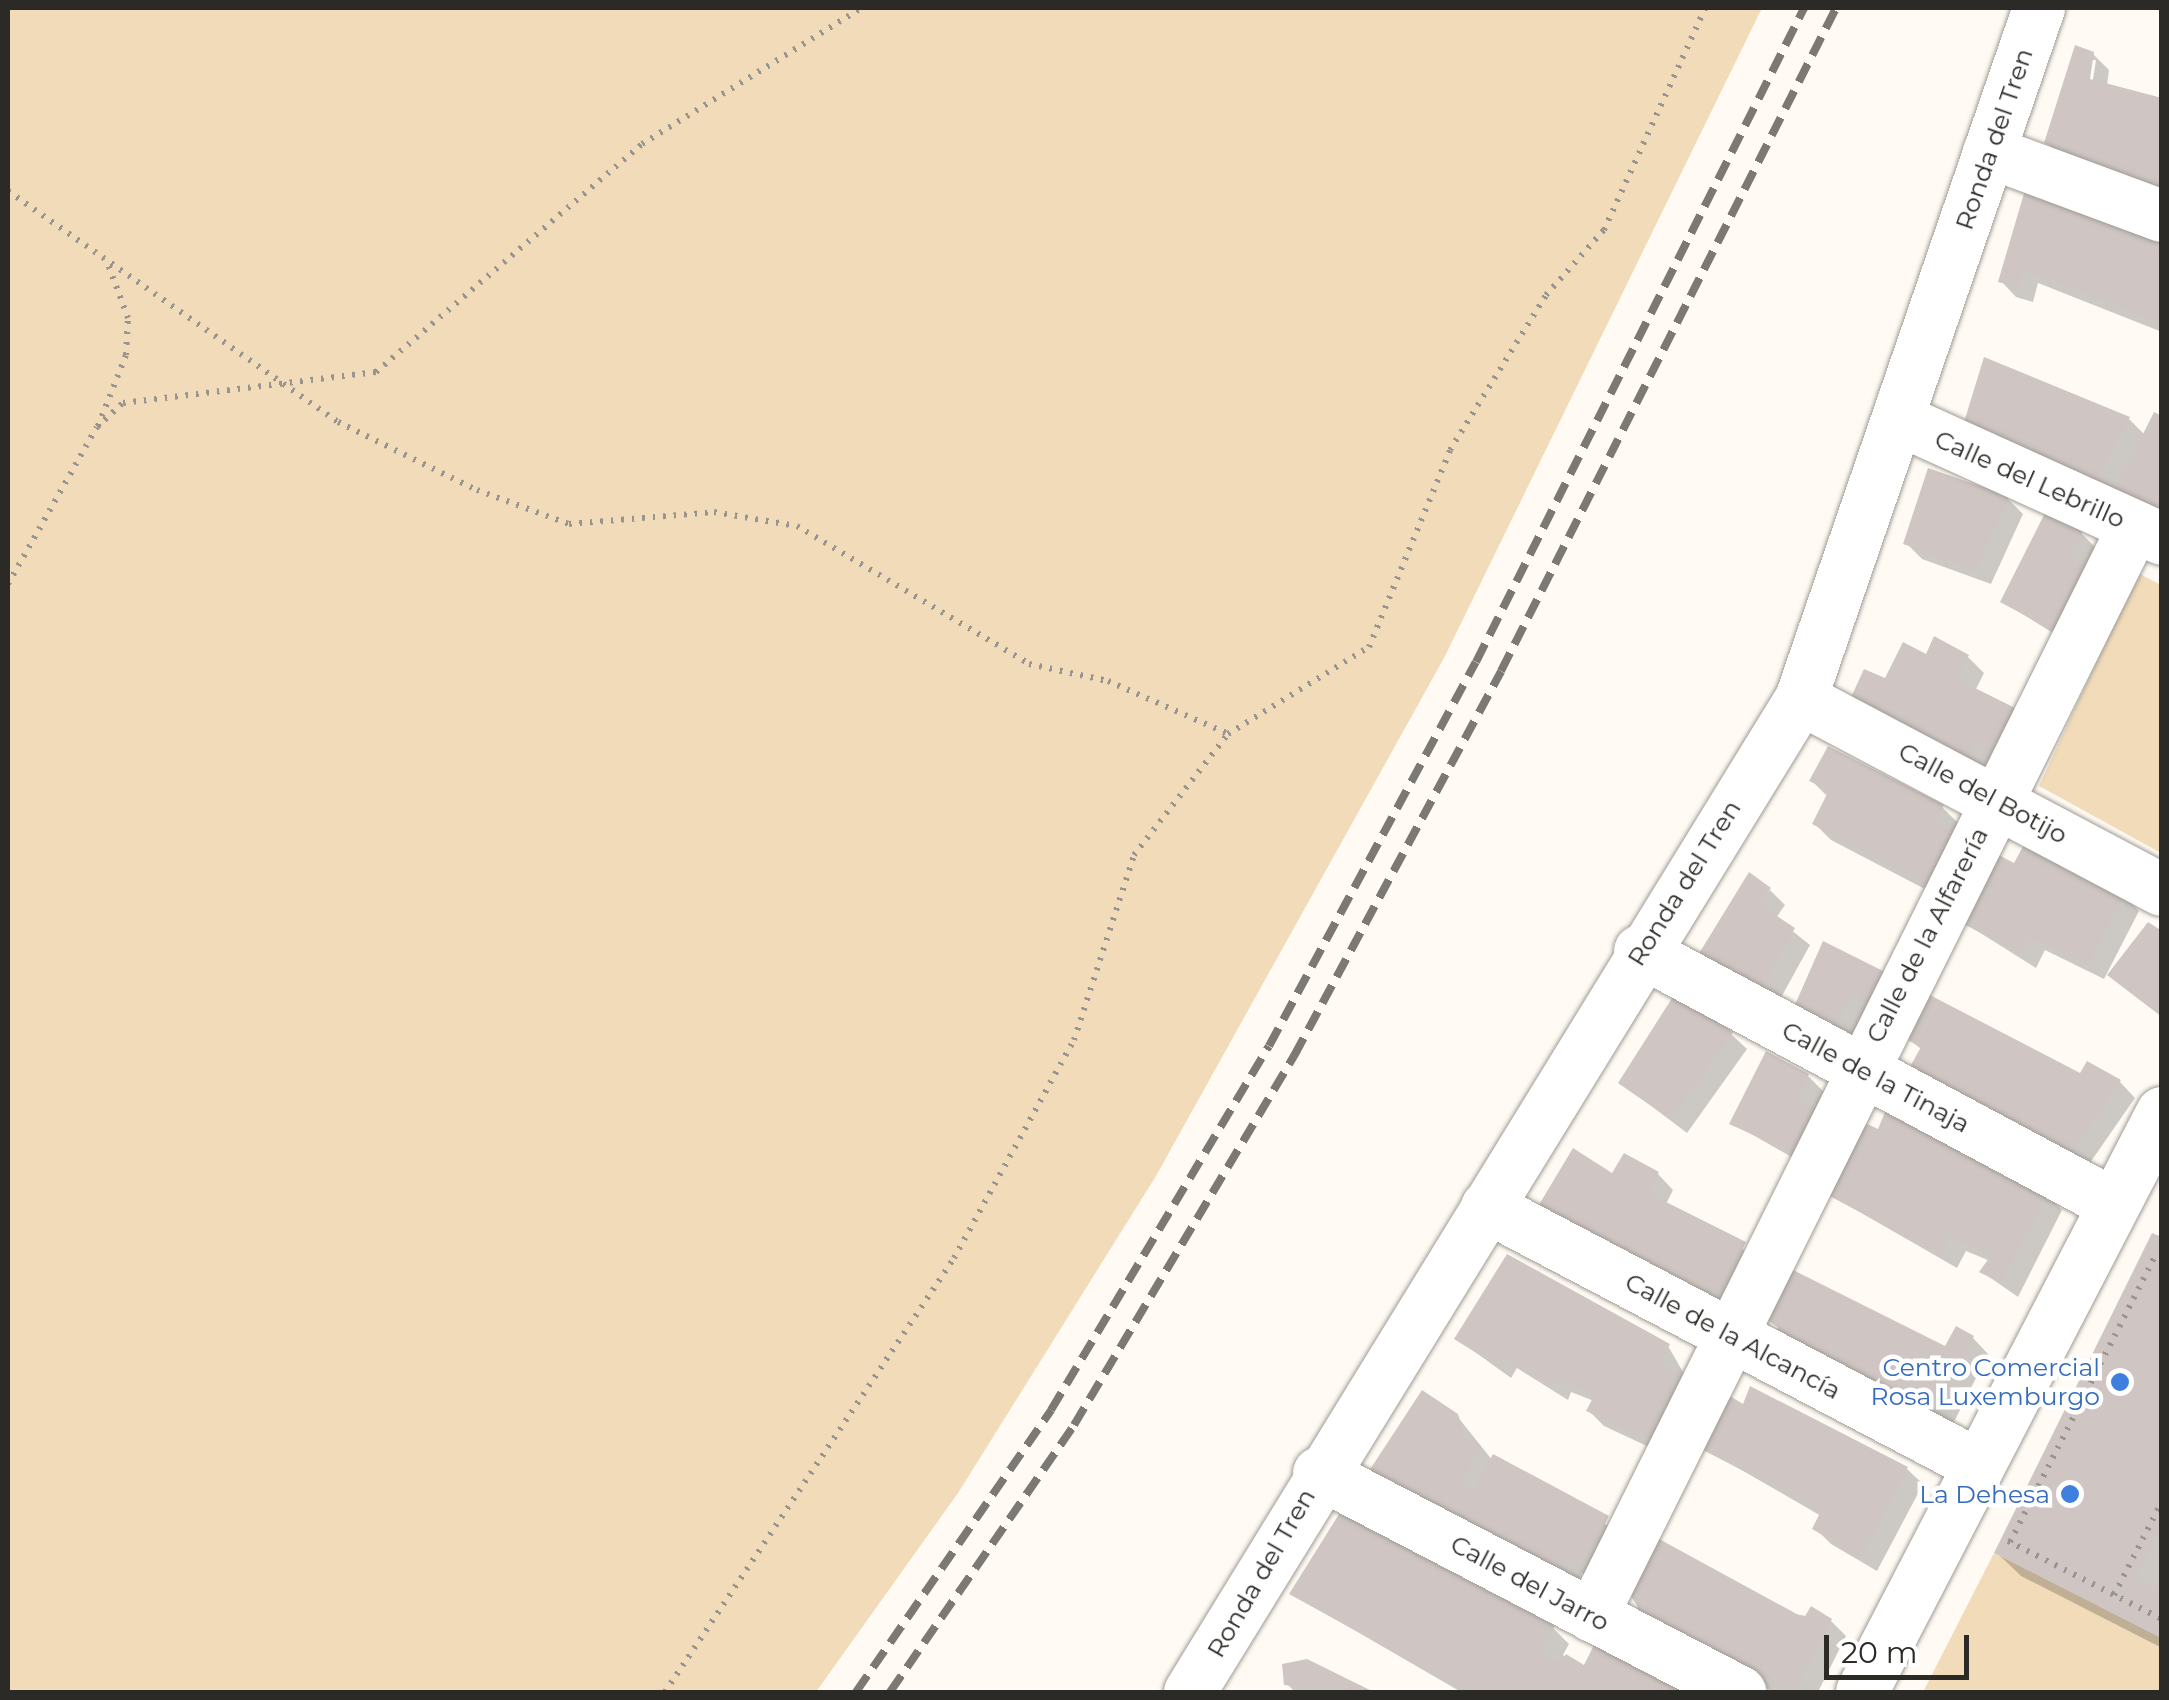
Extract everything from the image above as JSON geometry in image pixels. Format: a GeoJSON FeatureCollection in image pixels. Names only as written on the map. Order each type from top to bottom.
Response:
{"type":"FeatureCollection","features":[{"type":"Feature","properties":{"kind":"street","name":"Ronda del Tren"},"geometry":{"type":"LineString","coordinates":[[1190,1692],[1319,1473],[1488,1207],[1640,951],[1801,699],[2039,8]]}},
{"type":"Feature","properties":{"kind":"street"},"geometry":{"type":"LineString","coordinates":[[1990,152],[2162,216]]}},
{"type":"Feature","properties":{"kind":"street","name":"Calle del Lebrillo"},"geometry":{"type":"LineString","coordinates":[[1898,419],[2148,533]]}},
{"type":"Feature","properties":{"kind":"street","name":"Calle de la Alfarería"},"geometry":{"type":"LineString","coordinates":[[1592,1616],[1859,1068],[1998,797],[2148,533]]}},
{"type":"Feature","properties":{"kind":"street","name":"Calle del Botijo"},"geometry":{"type":"LineString","coordinates":[[1801,699],[1998,797],[2162,890]]}},
{"type":"Feature","properties":{"kind":"street","name":"Calle de la Tinaja"},"geometry":{"type":"LineString","coordinates":[[1640,951],[2112,1203]]}},
{"type":"Feature","properties":{"kind":"street"},"geometry":{"type":"LineString","coordinates":[[1862,1692],[2162,1113]]}},
{"type":"Feature","properties":{"kind":"street","name":"Calle de la Alcancía"},"geometry":{"type":"LineString","coordinates":[[1488,1207],[1978,1466]]}},
{"type":"Feature","properties":{"kind":"street","name":"Calle del Jarro"},"geometry":{"type":"LineString","coordinates":[[1319,1473],[1740,1692]]}},
{"type":"Feature","properties":{"kind":"path"},"geometry":{"type":"LineString","coordinates":[[97,427],[123,404],[291,389],[376,372],[642,144],[861,8]]}},
{"type":"Feature","properties":{"kind":"path"},"geometry":{"type":"LineString","coordinates":[[665,1692],[954,1258],[1074,1040],[1134,856],[1228,734],[1369,646],[1450,450],[1546,295],[1604,230],[1705,8]]}},
{"type":"Feature","properties":{"kind":"path"},"geometry":{"type":"LineString","coordinates":[[8,190],[291,389],[476,490],[569,524],[714,512],[797,526],[1028,664],[1108,681],[1228,734]]}},
{"type":"Feature","properties":{"kind":"path"},"geometry":{"type":"LineString","coordinates":[[8,584],[97,427],[126,355],[128,318],[106,258]]}},
{"type":"Feature","properties":{"kind":"path"},"geometry":{"type":"LineString","coordinates":[[2010,1542],[2156,1254]]}},
{"type":"Feature","properties":{"kind":"path"},"geometry":{"type":"LineString","coordinates":[[2114,1595],[2162,1501]]}},
{"type":"Feature","properties":{"kind":"path"},"geometry":{"type":"LineString","coordinates":[[1954,1514],[2162,1620]]}},
{"type":"Feature","properties":{"kind":"shaded area"},"geometry":{"type":"Polygon","coordinates":[[[8,8],[1762,8],[1444,658],[1156,1176],[958,1493],[816,1692],[8,1692],[8,8]]]}},
{"type":"Feature","properties":{"kind":"shaded area"},"geometry":{"type":"Polygon","coordinates":[[[2138,573],[2161,585],[2161,853],[2039,786],[2138,573]]]}},
{"type":"Feature","properties":{"kind":"shaded area"},"geometry":{"type":"Polygon","coordinates":[[[1994,1553],[2161,1638],[2161,1692],[1923,1692],[1994,1553]]]}},
{"type":"Feature","properties":{"kind":"building"},"geometry":{"type":"Polygon","coordinates":[[[2075,45],[2094,52],[2090,79],[2162,98],[2162,185],[2044,143],[2075,45]]]}},
{"type":"Feature","properties":{"kind":"building"},"geometry":{"type":"Polygon","coordinates":[[[2027,183],[2162,232],[2162,323],[2023,269],[2018,287],[1998,282],[2027,183]]]}},
{"type":"Feature","properties":{"kind":"building"},"geometry":{"type":"Polygon","coordinates":[[[1984,357],[2130,417],[2093,486],[1961,432],[1984,357]]]}},
{"type":"Feature","properties":{"kind":"building"},"geometry":{"type":"Polygon","coordinates":[[[2154,412],[2162,416],[2162,523],[2111,498],[2154,412]]]}},
{"type":"Feature","properties":{"kind":"building"},"geometry":{"type":"Polygon","coordinates":[[[1928,468],[2009,496],[1975,570],[1903,544],[1928,468]]]}},
{"type":"Feature","properties":{"kind":"building"},"geometry":{"type":"Polygon","coordinates":[[[2045,513],[2083,531],[2068,557],[2089,568],[2056,632],[2000,602],[2045,513]]]}},
{"type":"Feature","properties":{"kind":"building"},"geometry":{"type":"Polygon","coordinates":[[[1934,636],[1969,655],[1957,679],[2019,710],[1995,754],[1975,743],[1966,765],[1847,706],[1864,669],[1885,678],[1903,642],[1926,654],[1934,636]]]}},
{"type":"Feature","properties":{"kind":"building"},"geometry":{"type":"Polygon","coordinates":[[[1828,746],[1944,805],[1934,822],[1954,834],[1928,885],[1812,824],[1829,790],[1809,781],[1828,746]]]}},
{"type":"Feature","properties":{"kind":"building"},"geometry":{"type":"Polygon","coordinates":[[[2026,841],[2125,893],[2088,965],[2028,936],[2020,954],[1960,922],[1995,853],[2014,863],[2026,841]]]}},
{"type":"Feature","properties":{"kind":"building"},"geometry":{"type":"Polygon","coordinates":[[[1749,872],[1771,888],[1759,904],[1795,928],[1756,998],[1695,960],[1749,872]]]}},
{"type":"Feature","properties":{"kind":"building"},"geometry":{"type":"Polygon","coordinates":[[[2148,922],[2162,931],[2162,1017],[2107,975],[2148,922]]]}},
{"type":"Feature","properties":{"kind":"building"},"geometry":{"type":"Polygon","coordinates":[[[1823,941],[1885,972],[1867,1004],[1851,993],[1831,1036],[1790,1016],[1823,941]]]}},
{"type":"Feature","properties":{"kind":"building"},"geometry":{"type":"Polygon","coordinates":[[[1926,993],[2080,1073],[2087,1061],[2121,1080],[2069,1156],[1906,1074],[1921,1047],[1902,1037],[1926,993]]]}},
{"type":"Feature","properties":{"kind":"building"},"geometry":{"type":"Polygon","coordinates":[[[1674,995],[1733,1032],[1670,1119],[1618,1083],[1674,995]]]}},
{"type":"Feature","properties":{"kind":"building"},"geometry":{"type":"Polygon","coordinates":[[[1766,1051],[1809,1074],[1797,1099],[1815,1109],[1793,1153],[1729,1124],[1766,1051]]]}},
{"type":"Feature","properties":{"kind":"building"},"geometry":{"type":"Polygon","coordinates":[[[1885,1112],[2048,1192],[2001,1283],[1979,1272],[1992,1254],[1949,1237],[1941,1255],[1820,1191],[1857,1119],[1878,1129],[1885,1112]]]}},
{"type":"Feature","properties":{"kind":"building"},"geometry":{"type":"Polygon","coordinates":[[[1573,1148],[1612,1173],[1624,1153],[1659,1172],[1648,1193],[1746,1242],[1719,1296],[1702,1286],[1693,1306],[1531,1218],[1573,1148]]]}},
{"type":"Feature","properties":{"kind":"building","name":"Centro Comercial Rosa Luxemburgo"},"geometry":{"type":"Polygon","coordinates":[[[2152,1233],[2162,1237],[2162,1527],[2136,1578],[2162,1591],[2162,1638],[1994,1553],[2152,1233]]]}},
{"type":"Feature","properties":{"kind":"building"},"geometry":{"type":"Polygon","coordinates":[[[1507,1254],[1670,1344],[1660,1363],[1679,1373],[1648,1440],[1586,1411],[1595,1394],[1555,1378],[1551,1387],[1500,1354],[1494,1364],[1454,1339],[1507,1254]]]}},
{"type":"Feature","properties":{"kind":"building"},"geometry":{"type":"Polygon","coordinates":[[[1781,1264],[1945,1346],[1956,1326],[1974,1336],[1928,1428],[1768,1347],[1779,1325],[1757,1316],[1781,1264]]]}},
{"type":"Feature","properties":{"kind":"building"},"geometry":{"type":"Polygon","coordinates":[[[1750,1386],[1908,1467],[1861,1557],[1812,1529],[1821,1511],[1697,1447],[1725,1393],[1743,1404],[1750,1386]]]}},
{"type":"Feature","properties":{"kind":"building"},"geometry":{"type":"Polygon","coordinates":[[[1422,1390],[1458,1414],[1466,1438],[1481,1446],[1460,1484],[1474,1490],[1493,1454],[1609,1516],[1582,1567],[1565,1559],[1555,1578],[1367,1474],[1422,1390]]]}},
{"type":"Feature","properties":{"kind":"building"},"geometry":{"type":"Polygon","coordinates":[[[1341,1511],[1555,1626],[1541,1652],[1560,1664],[1566,1654],[1584,1665],[1594,1645],[1684,1692],[1467,1692],[1289,1594],[1341,1511]]]}},
{"type":"Feature","properties":{"kind":"building"},"geometry":{"type":"Polygon","coordinates":[[[1650,1534],[1804,1618],[1811,1606],[1832,1619],[1794,1692],[1634,1616],[1642,1596],[1621,1586],[1650,1534]]]}},
{"type":"Feature","properties":{"kind":"building"},"geometry":{"type":"Polygon","coordinates":[[[1307,1659],[1374,1692],[1284,1685],[1282,1664],[1307,1659]]]}},
{"type":"Feature","properties":{"kind":"railway"},"geometry":{"type":"LineString","coordinates":[[856,1692],[1051,1410],[1269,1046],[1476,662],[1804,8]]}},
{"type":"Feature","properties":{"kind":"railway"},"geometry":{"type":"LineString","coordinates":[[890,1692],[1074,1425],[1294,1056],[1501,671],[1836,8]]}},
{"type":"Feature","properties":{"kind":"place","name":"Centro Comercial Rosa Luxemburgo"},"geometry":{"type":"Point","coordinates":[2120,1382]}},
{"type":"Feature","properties":{"kind":"place","name":"La Dehesa"},"geometry":{"type":"Point","coordinates":[2070,1494]}}]}
